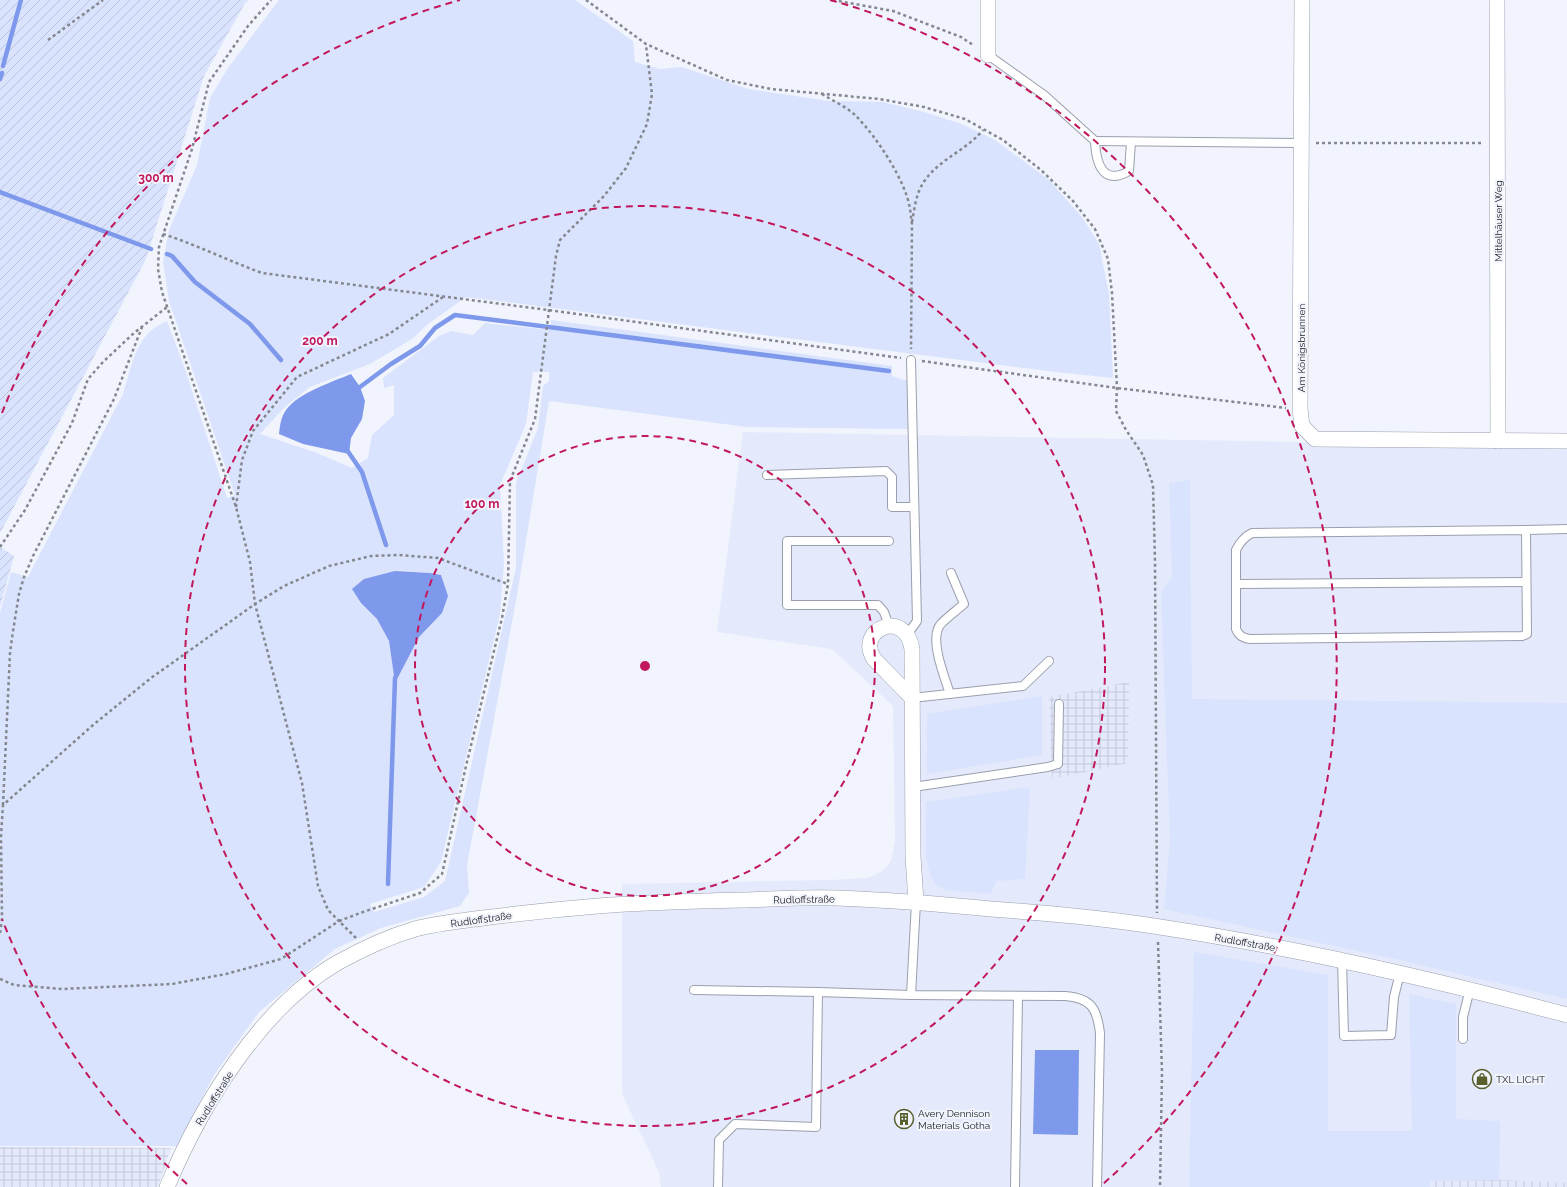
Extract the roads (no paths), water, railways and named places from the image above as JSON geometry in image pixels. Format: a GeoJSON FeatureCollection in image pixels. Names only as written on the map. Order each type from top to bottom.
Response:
{"type":"FeatureCollection","features":[{"type":"Feature","properties":{"kind":"street"},"geometry":{"type":"LineString","coordinates":[[988,0],[988,55]]}},
{"type":"Feature","properties":{"kind":"street","name":"Am Königsbrunnen"},"geometry":{"type":"LineString","coordinates":[[1302,0],[1300,409],[1302,426],[1315,439],[1567,441]]}},
{"type":"Feature","properties":{"kind":"street","name":"Mittelhäuser Weg"},"geometry":{"type":"LineString","coordinates":[[1497,0],[1498,441]]}},
{"type":"Feature","properties":{"kind":"street"},"geometry":{"type":"LineString","coordinates":[[912,698],[870,653],[870,641],[874,634],[880,629],[889,626],[897,626],[904,630],[911,642],[912,649],[913,856],[916,902]]}},
{"type":"Feature","properties":{"kind":"street","name":"Rudloffstraße"},"geometry":{"type":"LineString","coordinates":[[168,1187],[184,1150],[208,1106],[227,1076],[273,1015],[311,981],[337,964],[366,949],[388,939],[418,929],[456,922],[550,909],[654,902],[834,898],[916,902],[1037,912],[1157,933],[1342,960],[1470,989],[1567,1015]]}},
{"type":"Feature","properties":{"kind":"lane"},"geometry":{"type":"LineString","coordinates":[[988,55],[1044,95],[1095,141],[1302,143]]}},
{"type":"Feature","properties":{"kind":"lane"},"geometry":{"type":"LineString","coordinates":[[1095,141],[1097,162],[1102,171],[1109,175],[1120,176],[1130,170],[1131,142]]}},
{"type":"Feature","properties":{"kind":"lane"},"geometry":{"type":"LineString","coordinates":[[907,635],[917,621],[911,360]]}},
{"type":"Feature","properties":{"kind":"lane"},"geometry":{"type":"LineString","coordinates":[[767,475],[886,471],[892,478],[892,507],[914,507]]}},
{"type":"Feature","properties":{"kind":"lane"},"geometry":{"type":"LineString","coordinates":[[1526,530],[1527,634],[1522,636],[1250,639],[1242,637],[1237,633],[1236,550],[1245,536],[1252,533],[1567,529]]}},
{"type":"Feature","properties":{"kind":"lane"},"geometry":{"type":"LineString","coordinates":[[889,541],[787,541],[787,605],[878,605],[884,612],[889,626]]}},
{"type":"Feature","properties":{"kind":"lane"},"geometry":{"type":"LineString","coordinates":[[950,573],[964,604],[940,625],[936,634],[938,659],[950,694]]}},
{"type":"Feature","properties":{"kind":"lane"},"geometry":{"type":"LineString","coordinates":[[1236,584],[1526,582]]}},
{"type":"Feature","properties":{"kind":"lane"},"geometry":{"type":"LineString","coordinates":[[912,698],[1023,686],[1050,661]]}},
{"type":"Feature","properties":{"kind":"lane"},"geometry":{"type":"LineString","coordinates":[[913,787],[1048,767],[1058,764],[1059,704]]}},
{"type":"Feature","properties":{"kind":"lane"},"geometry":{"type":"LineString","coordinates":[[911,995],[916,902]]}},
{"type":"Feature","properties":{"kind":"lane"},"geometry":{"type":"LineString","coordinates":[[1342,960],[1344,1036],[1391,1035],[1394,997],[1400,974]]}},
{"type":"Feature","properties":{"kind":"lane"},"geometry":{"type":"LineString","coordinates":[[1463,1039],[1463,1017],[1470,989]]}},
{"type":"Feature","properties":{"kind":"lane"},"geometry":{"type":"LineString","coordinates":[[694,990],[1079,997],[1091,1005],[1098,1017],[1100,1034],[1097,1187]]}},
{"type":"Feature","properties":{"kind":"lane"},"geometry":{"type":"LineString","coordinates":[[718,1187],[719,1140],[735,1124],[816,1127],[818,992]]}},
{"type":"Feature","properties":{"kind":"lane"},"geometry":{"type":"LineString","coordinates":[[1015,1187],[1018,996]]}},
{"type":"Feature","properties":{"kind":"water"},"geometry":{"type":"Polygon","coordinates":[[[351,374],[360,387],[365,401],[362,419],[351,438],[349,454],[303,444],[279,434],[283,415],[291,404],[307,393],[351,374]]]}},
{"type":"Feature","properties":{"kind":"water"},"geometry":{"type":"Polygon","coordinates":[[[395,571],[441,575],[448,596],[442,613],[419,637],[395,683],[389,641],[377,619],[361,603],[352,589],[364,579],[395,571]]]}},
{"type":"Feature","properties":{"kind":"water"},"geometry":{"type":"Polygon","coordinates":[[[1035,1050],[1079,1050],[1078,1135],[1033,1134],[1035,1050]]]}},
{"type":"Feature","properties":{"kind":"waterway"},"geometry":{"type":"LineString","coordinates":[[3,66],[21,0]]}},
{"type":"Feature","properties":{"kind":"waterway"},"geometry":{"type":"LineString","coordinates":[[0,79],[2,73]]}},
{"type":"Feature","properties":{"kind":"waterway"},"geometry":{"type":"LineString","coordinates":[[0,192],[151,249]]}},
{"type":"Feature","properties":{"kind":"waterway"},"geometry":{"type":"LineString","coordinates":[[167,254],[172,256],[195,282],[250,324],[281,360]]}},
{"type":"Feature","properties":{"kind":"waterway"},"geometry":{"type":"LineString","coordinates":[[360,387],[391,364],[420,346],[435,328],[455,315],[889,371]]}},
{"type":"Feature","properties":{"kind":"waterway"},"geometry":{"type":"LineString","coordinates":[[347,450],[362,472],[386,545]]}},
{"type":"Feature","properties":{"kind":"waterway"},"geometry":{"type":"LineString","coordinates":[[388,884],[395,678]]}},
{"type":"Feature","properties":{"kind":"place","name":"TXL LICHT"},"geometry":{"type":"Point","coordinates":[1482,1079]}},
{"type":"Feature","properties":{"kind":"place","name":"Avery Dennison Materials Gotha"},"geometry":{"type":"Point","coordinates":[904,1119]}}]}
